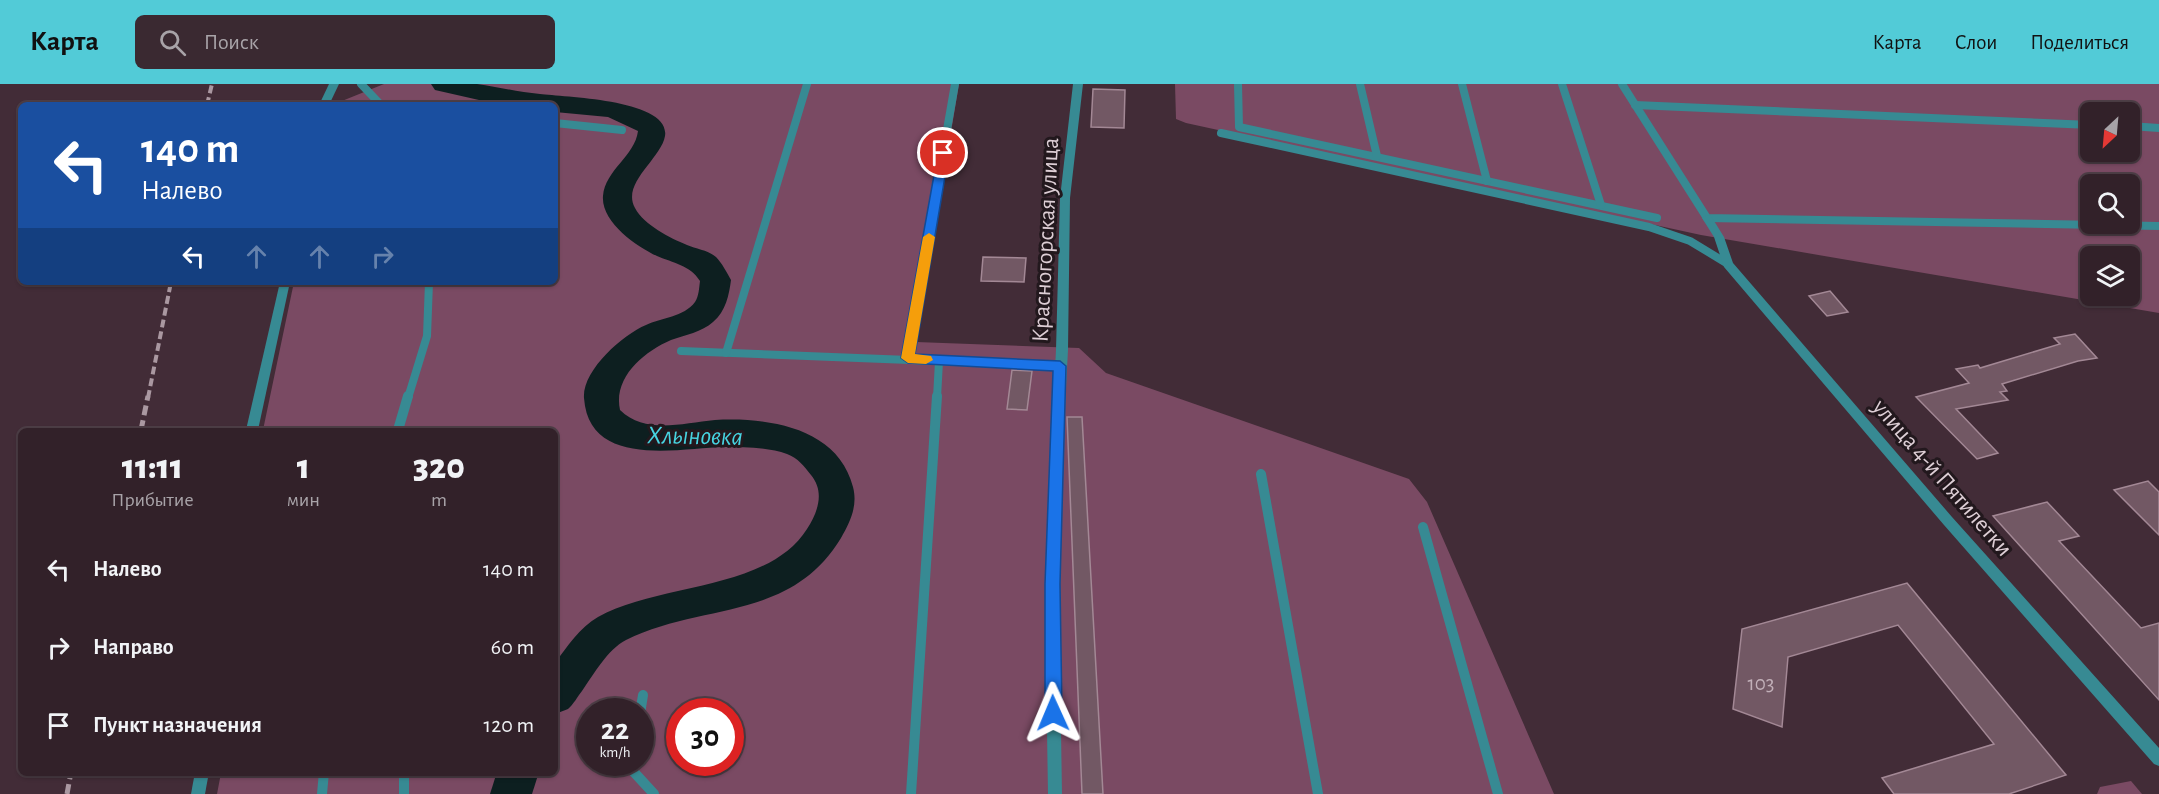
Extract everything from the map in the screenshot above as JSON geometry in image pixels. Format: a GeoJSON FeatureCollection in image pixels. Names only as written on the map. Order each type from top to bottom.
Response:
{"type":"FeatureCollection","features":[{"type":"Feature","properties":{"kind":"street"},"geometry":{"type":"LineString","coordinates":[[325,102],[334,84]]}},
{"type":"Feature","properties":{"kind":"street","name":"Красногорская улица"},"geometry":{"type":"LineString","coordinates":[[1055,794],[1052,604],[1065,198],[1078,84]]}},
{"type":"Feature","properties":{"kind":"street","name":"улица 4-й Пятилетки"},"geometry":{"type":"LineString","coordinates":[[1707,218],[1719,237],[1728,264],[1948,521],[2159,759]]}},
{"type":"Feature","properties":{"kind":"street"},"geometry":{"type":"LineString","coordinates":[[252,428],[284,285]]}},
{"type":"Feature","properties":{"kind":"street"},"geometry":{"type":"LineString","coordinates":[[198,794],[201,776]]}},
{"type":"Feature","properties":{"kind":"lane"},"geometry":{"type":"LineString","coordinates":[[361,84],[378,102]]}},
{"type":"Feature","properties":{"kind":"lane"},"geometry":{"type":"LineString","coordinates":[[726,353],[807,84]]}},
{"type":"Feature","properties":{"kind":"lane"},"geometry":{"type":"LineString","coordinates":[[908,358],[955,84]]}},
{"type":"Feature","properties":{"kind":"lane"},"geometry":{"type":"LineString","coordinates":[[1238,84],[1239,127],[1657,218]]}},
{"type":"Feature","properties":{"kind":"lane"},"geometry":{"type":"LineString","coordinates":[[1360,84],[1377,156]]}},
{"type":"Feature","properties":{"kind":"lane"},"geometry":{"type":"LineString","coordinates":[[1462,84],[1487,181]]}},
{"type":"Feature","properties":{"kind":"lane"},"geometry":{"type":"LineString","coordinates":[[1562,84],[1601,205]]}},
{"type":"Feature","properties":{"kind":"lane"},"geometry":{"type":"LineString","coordinates":[[1622,84],[1707,218],[2159,226]]}},
{"type":"Feature","properties":{"kind":"lane"},"geometry":{"type":"LineString","coordinates":[[1635,105],[2080,125]]}},
{"type":"Feature","properties":{"kind":"lane"},"geometry":{"type":"LineString","coordinates":[[558,123],[622,130]]}},
{"type":"Feature","properties":{"kind":"lane"},"geometry":{"type":"LineString","coordinates":[[2140,127],[2159,128]]}},
{"type":"Feature","properties":{"kind":"lane"},"geometry":{"type":"LineString","coordinates":[[1221,133],[1649,227],[1690,241],[1728,264]]}},
{"type":"Feature","properties":{"kind":"lane"},"geometry":{"type":"LineString","coordinates":[[399,428],[427,336],[429,285]]}},
{"type":"Feature","properties":{"kind":"lane"},"geometry":{"type":"LineString","coordinates":[[681,351],[908,358],[1060,366]]}},
{"type":"Feature","properties":{"kind":"lane"},"geometry":{"type":"LineString","coordinates":[[911,794],[939,361]]}},
{"type":"Feature","properties":{"kind":"lane"},"geometry":{"type":"LineString","coordinates":[[1261,474],[1318,794]]}},
{"type":"Feature","properties":{"kind":"lane"},"geometry":{"type":"LineString","coordinates":[[1423,526],[1498,794]]}},
{"type":"Feature","properties":{"kind":"lane"},"geometry":{"type":"LineString","coordinates":[[643,698],[644,694]]}},
{"type":"Feature","properties":{"kind":"lane"},"geometry":{"type":"LineString","coordinates":[[322,794],[324,776]]}},
{"type":"Feature","properties":{"kind":"lane"},"geometry":{"type":"LineString","coordinates":[[404,776],[404,794]]}},
{"type":"Feature","properties":{"kind":"lane"},"geometry":{"type":"LineString","coordinates":[[638,776],[654,794]]}},
{"type":"Feature","properties":{"kind":"shaded area"},"geometry":{"type":"Polygon","coordinates":[[[384,84],[959,84],[916,342],[1079,348],[1106,373],[1409,479],[1427,502],[1554,794],[217,794],[220,776],[558,776],[558,428],[263,428],[293,285],[558,285],[558,102],[339,102],[384,84]]]}},
{"type":"Feature","properties":{"kind":"shaded area"},"geometry":{"type":"Polygon","coordinates":[[[1175,84],[2159,84],[2159,313],[2118,306],[2140,306],[2140,246],[2080,246],[2080,300],[1701,235],[1176,119],[1175,84]]]}},
{"type":"Feature","properties":{"kind":"shaded area"},"geometry":{"type":"Polygon","coordinates":[[[2131,781],[2142,794],[2097,794],[2100,787],[2131,781]]]}},
{"type":"Feature","properties":{"kind":"building"},"geometry":{"type":"Polygon","coordinates":[[[1093,89],[1125,90],[1124,128],[1091,127],[1093,89]]]}},
{"type":"Feature","properties":{"kind":"building"},"geometry":{"type":"Polygon","coordinates":[[[983,257],[1026,258],[1024,282],[981,281],[983,257]]]}},
{"type":"Feature","properties":{"kind":"building"},"geometry":{"type":"Polygon","coordinates":[[[1830,291],[1848,312],[1827,316],[1809,296],[1830,291]]]}},
{"type":"Feature","properties":{"kind":"building"},"geometry":{"type":"Polygon","coordinates":[[[2075,334],[2097,358],[2078,361],[2002,384],[2007,391],[2000,392],[2008,400],[1956,409],[1998,453],[1977,459],[1916,397],[1969,383],[1956,369],[1978,365],[1980,368],[2060,344],[2054,338],[2075,334]]]}},
{"type":"Feature","properties":{"kind":"building"},"geometry":{"type":"Polygon","coordinates":[[[1012,370],[1032,371],[1027,410],[1007,409],[1012,370]]]}},
{"type":"Feature","properties":{"kind":"building"},"geometry":{"type":"Polygon","coordinates":[[[1067,417],[1082,417],[1103,794],[1082,794],[1067,417]]]}},
{"type":"Feature","properties":{"kind":"building"},"geometry":{"type":"Polygon","coordinates":[[[2148,481],[2159,492],[2159,535],[2114,490],[2148,481]]]}},
{"type":"Feature","properties":{"kind":"building"},"geometry":{"type":"Polygon","coordinates":[[[2047,502],[2079,536],[2059,541],[2141,628],[2159,623],[2159,700],[1993,516],[2047,502]]]}},
{"type":"Feature","properties":{"kind":"building"},"geometry":{"type":"Polygon","coordinates":[[[1907,583],[2066,775],[2009,794],[1894,794],[1882,778],[1994,744],[1898,625],[1788,657],[1782,727],[1733,709],[1742,629],[1907,583]]]}},
{"type":"Feature","properties":{"kind":"waterway","name":"Хлыновка"},"geometry":{"type":"LineString","coordinates":[[444,84],[475,92],[536,102]]}},
{"type":"Feature","properties":{"kind":"waterway","name":"Хлыновка"},"geometry":{"type":"LineString","coordinates":[[558,104],[609,109],[625,113],[652,128],[647,148],[620,186],[619,206],[627,219],[649,238],[675,252],[698,260],[705,265],[716,280],[710,305],[697,318],[649,337],[615,366],[601,392],[604,415],[619,429],[643,438],[667,439],[737,434],[791,441],[811,451],[817,457],[830,474],[837,493],[837,506],[833,519],[816,546],[796,566],[773,580],[747,589],[664,610],[613,628],[594,644],[558,691]]}},
{"type":"Feature","properties":{"kind":"waterway","name":"Хлыновка"},"geometry":{"type":"LineString","coordinates":[[511,794],[517,776]]}},
{"type":"Feature","properties":{"kind":"railway"},"geometry":{"type":"LineString","coordinates":[[208,102],[212,84]]}},
{"type":"Feature","properties":{"kind":"railway"},"geometry":{"type":"LineString","coordinates":[[148,398],[170,285]]}},
{"type":"Feature","properties":{"kind":"railway"},"geometry":{"type":"LineString","coordinates":[[141,428],[148,396]]}},
{"type":"Feature","properties":{"kind":"railway"},"geometry":{"type":"LineString","coordinates":[[67,794],[70,776]]}},
{"type":"Feature","properties":{"kind":"slow traffic"},"geometry":{"type":"LineString","coordinates":[[926,360],[908,358],[929,237]]}},
{"type":"Feature","properties":{"kind":"route"},"geometry":{"type":"LineString","coordinates":[[943,153],[908,358],[1060,366],[1052,584],[1053,713]]}}]}
